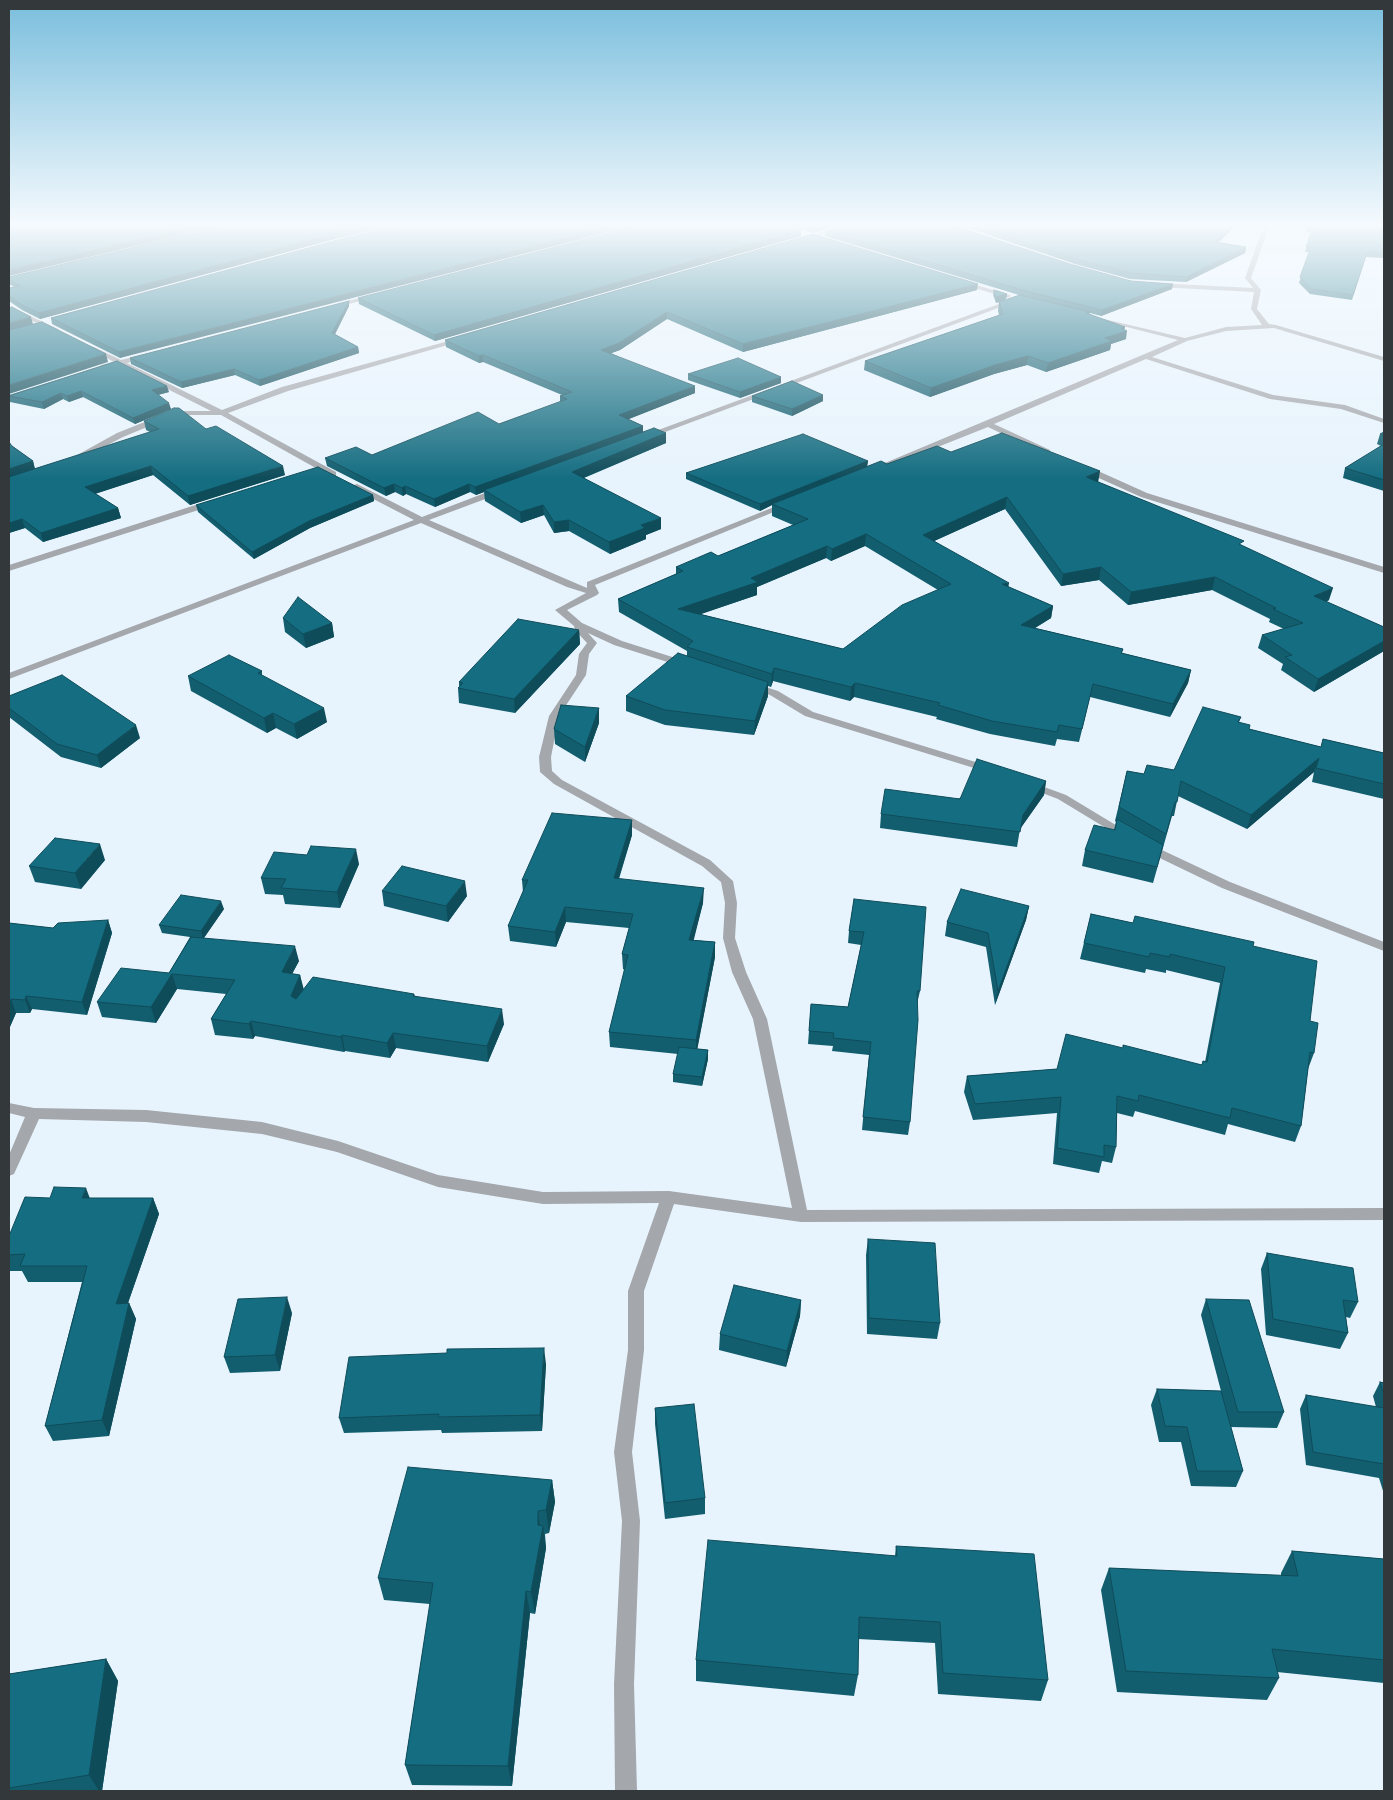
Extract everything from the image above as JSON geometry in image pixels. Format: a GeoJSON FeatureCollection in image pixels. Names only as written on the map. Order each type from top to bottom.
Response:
{"type":"FeatureCollection","features":[{"type":"Feature","properties":{"kind":"street"},"geometry":{"type":"LineString","coordinates":[[16,311],[63,334]]}},
{"type":"Feature","properties":{"kind":"street"},"geometry":{"type":"LineString","coordinates":[[636,440],[986,311]]}},
{"type":"Feature","properties":{"kind":"street"},"geometry":{"type":"LineString","coordinates":[[1256,311],[1266,325]]}},
{"type":"Feature","properties":{"kind":"street"},"geometry":{"type":"LineString","coordinates":[[1084,315],[1185,340]]}},
{"type":"Feature","properties":{"kind":"street"},"geometry":{"type":"LineString","coordinates":[[865,473],[988,424],[1185,340],[1226,329],[1274,326],[1384,359]]}},
{"type":"Feature","properties":{"kind":"street"},"geometry":{"type":"LineString","coordinates":[[69,462],[120,434],[175,413],[222,413],[285,389],[474,336]]}},
{"type":"Feature","properties":{"kind":"street"},"geometry":{"type":"LineString","coordinates":[[88,346],[222,413],[320,468],[421,520],[570,585],[594,593]]}},
{"type":"Feature","properties":{"kind":"street"},"geometry":{"type":"LineString","coordinates":[[92,371],[156,352]]}},
{"type":"Feature","properties":{"kind":"street"},"geometry":{"type":"LineString","coordinates":[[1146,357],[1240,388],[1273,396],[1342,407],[1384,421]]}},
{"type":"Feature","properties":{"kind":"street"},"geometry":{"type":"LineString","coordinates":[[988,424],[1054,455]]}},
{"type":"Feature","properties":{"kind":"street"},"geometry":{"type":"LineString","coordinates":[[1071,463],[1144,494],[1384,570]]}},
{"type":"Feature","properties":{"kind":"street"},"geometry":{"type":"LineString","coordinates":[[310,471],[320,468]]}},
{"type":"Feature","properties":{"kind":"street"},"geometry":{"type":"LineString","coordinates":[[9,676],[505,489]]}},
{"type":"Feature","properties":{"kind":"street"},"geometry":{"type":"LineString","coordinates":[[9,568],[217,501]]}},
{"type":"Feature","properties":{"kind":"street"},"geometry":{"type":"LineString","coordinates":[[594,593],[590,584],[792,503]]}},
{"type":"Feature","properties":{"kind":"street"},"geometry":{"type":"LineString","coordinates":[[560,610],[594,593]]}},
{"type":"Feature","properties":{"kind":"street"},"geometry":{"type":"LineString","coordinates":[[560,610],[579,626],[618,643],[694,667]]}},
{"type":"Feature","properties":{"kind":"street"},"geometry":{"type":"LineString","coordinates":[[560,610],[592,643],[584,654],[581,675],[554,716],[545,757],[546,772],[558,782],[706,863],[727,881],[731,903],[729,938],[740,972],[760,1019],[801,1216]]}},
{"type":"Feature","properties":{"kind":"street"},"geometry":{"type":"LineString","coordinates":[[738,681],[774,694],[809,714],[840,725],[977,764],[1002,774]]}},
{"type":"Feature","properties":{"kind":"street"},"geometry":{"type":"LineString","coordinates":[[1019,781],[1062,797],[1161,855],[1226,885],[1384,947]]}},
{"type":"Feature","properties":{"kind":"street"},"geometry":{"type":"LineString","coordinates":[[9,1108],[34,1113],[146,1116],[262,1128],[338,1147],[438,1181],[543,1198],[669,1197],[801,1216],[1384,1214]]}},
{"type":"Feature","properties":{"kind":"street"},"geometry":{"type":"LineString","coordinates":[[9,1170],[34,1113]]}},
{"type":"Feature","properties":{"kind":"street"},"geometry":{"type":"LineString","coordinates":[[626,1791],[624,1684],[631,1521],[624,1452],[636,1350],[636,1291],[669,1197]]}},
{"type":"Feature","properties":{"kind":"building"},"geometry":{"type":"Polygon","coordinates":[[[9,311],[20,311],[31,317],[9,323],[9,311]]]}},
{"type":"Feature","properties":{"kind":"building"},"geometry":{"type":"Polygon","coordinates":[[[77,311],[279,311],[119,352],[51,318],[77,311]]]}},
{"type":"Feature","properties":{"kind":"building"},"geometry":{"type":"Polygon","coordinates":[[[311,311],[344,311],[332,333],[358,347],[259,380],[234,369],[181,382],[130,358],[311,311]]]}},
{"type":"Feature","properties":{"kind":"building"},"geometry":{"type":"Polygon","coordinates":[[[385,311],[518,311],[434,335],[385,311]]]}},
{"type":"Feature","properties":{"kind":"building"},"geometry":{"type":"Polygon","coordinates":[[[546,311],[872,311],[743,344],[667,312],[619,343],[601,350],[695,386],[619,415],[643,426],[475,487],[469,484],[434,499],[405,486],[402,488],[394,484],[384,488],[325,458],[356,447],[372,455],[478,412],[499,424],[567,399],[560,396],[572,392],[483,355],[479,356],[445,340],[546,311]]]}},
{"type":"Feature","properties":{"kind":"building"},"geometry":{"type":"Polygon","coordinates":[[[1002,311],[1086,311],[1090,312],[1086,313],[1125,327],[1121,328],[1127,331],[1105,338],[1112,341],[1048,363],[1028,356],[995,365],[931,388],[865,361],[1003,314],[1002,311]]]}},
{"type":"Feature","properties":{"kind":"building"},"geometry":{"type":"Polygon","coordinates":[[[42,322],[106,354],[9,385],[9,330],[42,322]]]}},
{"type":"Feature","properties":{"kind":"building"},"geometry":{"type":"Polygon","coordinates":[[[738,358],[781,377],[740,392],[688,374],[738,358]]]}},
{"type":"Feature","properties":{"kind":"building"},"geometry":{"type":"Polygon","coordinates":[[[117,361],[167,386],[152,390],[169,403],[133,418],[81,391],[67,396],[61,393],[42,402],[9,396],[117,361]]]}},
{"type":"Feature","properties":{"kind":"building"},"geometry":{"type":"Polygon","coordinates":[[[792,381],[823,395],[792,409],[752,396],[792,381]]]}},
{"type":"Feature","properties":{"kind":"building"},"geometry":{"type":"Polygon","coordinates":[[[174,408],[179,408],[206,429],[216,426],[283,466],[188,496],[151,466],[85,487],[118,508],[41,533],[22,519],[9,523],[9,477],[159,429],[144,421],[174,408]]]}},
{"type":"Feature","properties":{"kind":"building"},"geometry":{"type":"Polygon","coordinates":[[[654,428],[666,433],[572,472],[661,518],[641,525],[645,528],[609,542],[569,520],[554,522],[543,505],[520,512],[484,490],[654,428]]]}},
{"type":"Feature","properties":{"kind":"building"},"geometry":{"type":"Polygon","coordinates":[[[1002,433],[1100,471],[1086,477],[1244,541],[1239,544],[1333,588],[1314,596],[1384,627],[1384,641],[1318,679],[1285,657],[1292,655],[1262,635],[1303,623],[1215,577],[1131,592],[1101,567],[1063,574],[1007,497],[923,535],[1009,583],[1002,584],[1053,606],[1021,625],[1123,649],[1121,653],[1191,670],[1173,704],[1093,684],[1082,729],[1059,725],[1057,732],[992,721],[938,705],[940,703],[855,683],[851,687],[774,668],[772,674],[687,647],[693,641],[618,599],[683,571],[676,567],[711,552],[718,556],[808,519],[772,504],[881,461],[887,464],[937,446],[951,452],[1002,433]],[[866,534],[832,549],[827,546],[751,578],[758,582],[678,609],[843,649],[902,605],[951,584],[866,534]]]}},
{"type":"Feature","properties":{"kind":"building"},"geometry":{"type":"Polygon","coordinates":[[[803,434],[868,461],[760,504],[686,473],[803,434]]]}},
{"type":"Feature","properties":{"kind":"building"},"geometry":{"type":"Polygon","coordinates":[[[9,442],[12,446],[33,461],[9,469],[9,442]]]}},
{"type":"Feature","properties":{"kind":"building"},"geometry":{"type":"Polygon","coordinates":[[[1384,444],[1384,480],[1345,468],[1384,444]]]}},
{"type":"Feature","properties":{"kind":"building"},"geometry":{"type":"Polygon","coordinates":[[[318,467],[373,495],[309,521],[252,552],[196,505],[318,467]]]}},
{"type":"Feature","properties":{"kind":"building"},"geometry":{"type":"Polygon","coordinates":[[[298,597],[332,623],[303,634],[283,618],[298,597]]]}},
{"type":"Feature","properties":{"kind":"building"},"geometry":{"type":"Polygon","coordinates":[[[518,619],[579,630],[514,699],[458,688],[463,683],[459,682],[518,619]]]}},
{"type":"Feature","properties":{"kind":"building"},"geometry":{"type":"Polygon","coordinates":[[[678,653],[768,682],[755,721],[665,710],[626,696],[678,653]]]}},
{"type":"Feature","properties":{"kind":"building"},"geometry":{"type":"Polygon","coordinates":[[[229,655],[262,671],[258,673],[324,708],[294,724],[273,713],[264,718],[188,676],[229,655]]]}},
{"type":"Feature","properties":{"kind":"building"},"geometry":{"type":"Polygon","coordinates":[[[62,675],[136,725],[97,755],[57,744],[9,708],[9,696],[62,675]]]}},
{"type":"Feature","properties":{"kind":"building"},"geometry":{"type":"Polygon","coordinates":[[[561,705],[599,708],[585,747],[554,729],[561,705]]]}},
{"type":"Feature","properties":{"kind":"building"},"geometry":{"type":"Polygon","coordinates":[[[1203,707],[1241,717],[1238,722],[1250,725],[1249,729],[1321,747],[1323,739],[1384,753],[1384,784],[1316,768],[1319,758],[1251,815],[1181,781],[1177,802],[1175,802],[1166,834],[1119,807],[1127,771],[1144,774],[1147,765],[1174,770],[1203,707]]]}},
{"type":"Feature","properties":{"kind":"building"},"geometry":{"type":"Polygon","coordinates":[[[977,759],[1046,781],[1023,815],[1020,832],[881,814],[885,789],[960,799],[977,759]]]}},
{"type":"Feature","properties":{"kind":"building"},"geometry":{"type":"Polygon","coordinates":[[[552,813],[632,820],[614,878],[704,888],[689,940],[715,942],[696,1040],[609,1032],[628,955],[622,954],[633,914],[565,907],[555,932],[508,926],[528,880],[522,880],[552,813]]]}},
{"type":"Feature","properties":{"kind":"building"},"geometry":{"type":"Polygon","coordinates":[[[1117,819],[1163,845],[1157,867],[1085,850],[1094,825],[1115,830],[1117,819]]]}},
{"type":"Feature","properties":{"kind":"building"},"geometry":{"type":"Polygon","coordinates":[[[55,838],[100,844],[75,873],[29,866],[55,838]]]}},
{"type":"Feature","properties":{"kind":"building"},"geometry":{"type":"Polygon","coordinates":[[[311,846],[356,849],[337,892],[281,888],[286,879],[261,878],[274,852],[307,855],[311,846]]]}},
{"type":"Feature","properties":{"kind":"building"},"geometry":{"type":"Polygon","coordinates":[[[402,866],[465,881],[446,906],[382,891],[402,866]]]}},
{"type":"Feature","properties":{"kind":"building"},"geometry":{"type":"Polygon","coordinates":[[[961,889],[1029,906],[998,991],[988,933],[947,922],[961,889]]]}},
{"type":"Feature","properties":{"kind":"building"},"geometry":{"type":"Polygon","coordinates":[[[181,895],[221,901],[201,931],[159,925],[181,895]]]}},
{"type":"Feature","properties":{"kind":"building"},"geometry":{"type":"Polygon","coordinates":[[[854,899],[926,907],[920,991],[917,991],[918,1020],[910,1122],[863,1117],[871,1042],[833,1038],[834,1033],[809,1031],[811,1004],[848,1007],[864,932],[849,931],[854,899]]]}},
{"type":"Feature","properties":{"kind":"building"},"geometry":{"type":"Polygon","coordinates":[[[1091,914],[1133,923],[1135,916],[1254,942],[1253,946],[1317,961],[1310,1021],[1318,1023],[1314,1053],[1310,1052],[1301,1126],[1232,1108],[1230,1118],[1139,1095],[1138,1101],[1117,1096],[1116,1147],[1104,1145],[1104,1157],[1057,1148],[1061,1097],[975,1104],[967,1076],[1057,1069],[1066,1034],[1123,1048],[1123,1045],[1202,1065],[1203,1061],[1207,1062],[1225,967],[1170,954],[1170,957],[1150,953],[1149,957],[1084,943],[1091,914]]]}},
{"type":"Feature","properties":{"kind":"building"},"geometry":{"type":"Polygon","coordinates":[[[108,920],[82,1002],[26,996],[25,1000],[11,999],[9,1004],[9,923],[53,928],[58,923],[108,920]]]}},
{"type":"Feature","properties":{"kind":"building"},"geometry":{"type":"Polygon","coordinates":[[[191,937],[295,946],[282,972],[300,975],[291,996],[296,999],[313,977],[414,994],[413,996],[502,1009],[487,1046],[393,1033],[387,1043],[251,1021],[249,1024],[211,1019],[235,980],[172,974],[151,1007],[97,1002],[121,968],[169,973],[191,937]]]}},
{"type":"Feature","properties":{"kind":"building"},"geometry":{"type":"Polygon","coordinates":[[[679,1047],[708,1050],[702,1077],[673,1074],[679,1047]]]}},
{"type":"Feature","properties":{"kind":"building"},"geometry":{"type":"Polygon","coordinates":[[[54,1187],[86,1188],[82,1198],[153,1198],[116,1304],[129,1303],[102,1420],[45,1426],[87,1266],[20,1266],[25,1254],[9,1255],[9,1236],[25,1197],[50,1198],[54,1187]]]}},
{"type":"Feature","properties":{"kind":"building"},"geometry":{"type":"Polygon","coordinates":[[[868,1239],[935,1243],[940,1323],[869,1318],[868,1239]]]}},
{"type":"Feature","properties":{"kind":"building"},"geometry":{"type":"Polygon","coordinates":[[[1267,1253],[1353,1268],[1358,1302],[1343,1300],[1348,1333],[1273,1319],[1267,1253]]]}},
{"type":"Feature","properties":{"kind":"building"},"geometry":{"type":"Polygon","coordinates":[[[734,1285],[801,1300],[787,1351],[720,1334],[734,1285]]]}},
{"type":"Feature","properties":{"kind":"building"},"geometry":{"type":"Polygon","coordinates":[[[287,1297],[275,1355],[224,1357],[238,1299],[287,1297]]]}},
{"type":"Feature","properties":{"kind":"building"},"geometry":{"type":"Polygon","coordinates":[[[1206,1299],[1249,1300],[1284,1412],[1238,1412],[1206,1299]]]}},
{"type":"Feature","properties":{"kind":"building"},"geometry":{"type":"Polygon","coordinates":[[[544,1348],[540,1415],[438,1417],[439,1414],[339,1418],[349,1357],[447,1353],[447,1349],[544,1348]]]}},
{"type":"Feature","properties":{"kind":"building"},"geometry":{"type":"Polygon","coordinates":[[[1380,1382],[1384,1383],[1384,1395],[1380,1382]]]}},
{"type":"Feature","properties":{"kind":"building"},"geometry":{"type":"Polygon","coordinates":[[[1157,1389],[1221,1391],[1243,1471],[1197,1471],[1187,1427],[1165,1426],[1157,1389]]]}},
{"type":"Feature","properties":{"kind":"building"},"geometry":{"type":"Polygon","coordinates":[[[1306,1395],[1384,1408],[1384,1464],[1313,1452],[1306,1395]]]}},
{"type":"Feature","properties":{"kind":"building"},"geometry":{"type":"Polygon","coordinates":[[[694,1404],[705,1498],[665,1503],[655,1408],[694,1404]]]}},
{"type":"Feature","properties":{"kind":"building"},"geometry":{"type":"Polygon","coordinates":[[[408,1467],[552,1480],[546,1510],[538,1511],[538,1525],[543,1526],[531,1592],[526,1591],[508,1766],[405,1765],[433,1583],[378,1578],[408,1467]]]}},
{"type":"Feature","properties":{"kind":"building"},"geometry":{"type":"Polygon","coordinates":[[[708,1540],[897,1556],[896,1546],[1034,1554],[1048,1680],[943,1673],[940,1622],[859,1617],[858,1675],[696,1660],[708,1540]]]}},
{"type":"Feature","properties":{"kind":"building"},"geometry":{"type":"Polygon","coordinates":[[[1292,1551],[1384,1559],[1384,1660],[1272,1649],[1279,1678],[1126,1671],[1109,1568],[1298,1576],[1292,1551]]]}},
{"type":"Feature","properties":{"kind":"building"},"geometry":{"type":"Polygon","coordinates":[[[106,1659],[89,1775],[9,1788],[9,1674],[106,1659]]]}}]}
